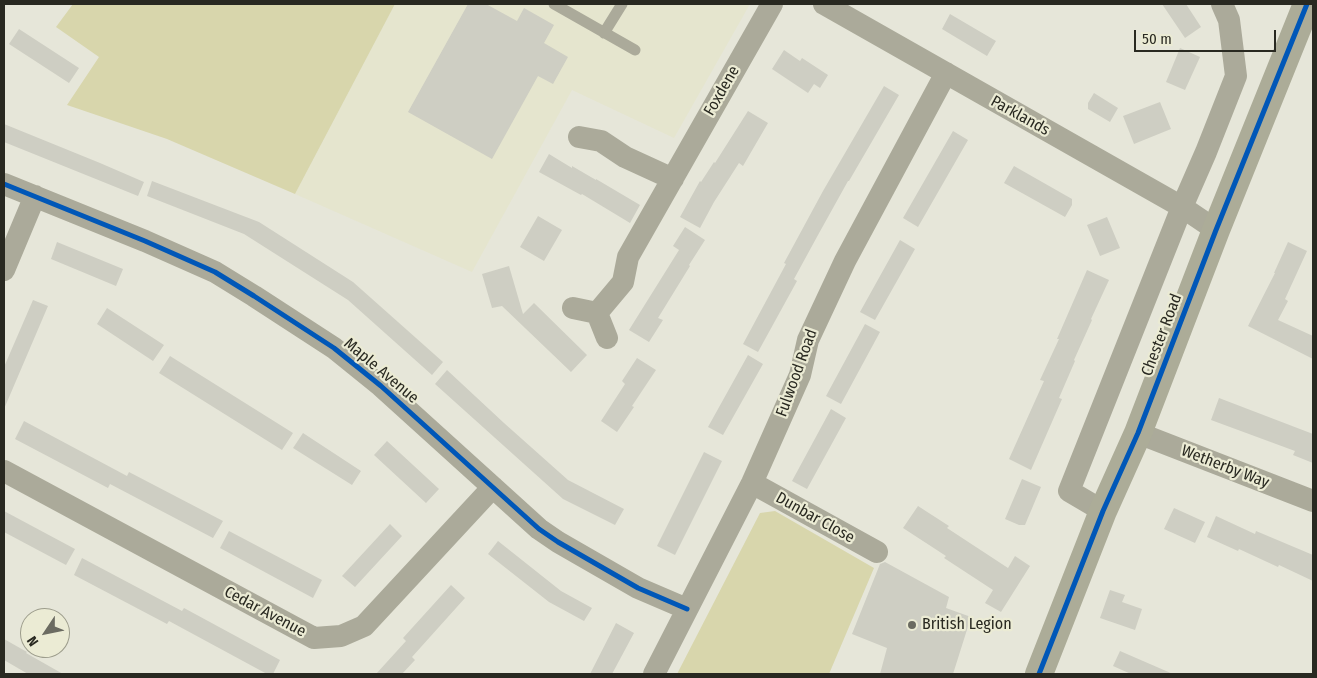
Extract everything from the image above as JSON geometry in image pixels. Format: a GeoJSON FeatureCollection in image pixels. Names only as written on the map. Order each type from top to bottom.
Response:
{"type":"FeatureCollection","features":[{"type":"Feature","properties":{"kind":"main road","name":"Chester Road"},"geometry":{"type":"LineString","coordinates":[[1039,674],[1103,511],[1138,433],[1216,230],[1307,4]]}},
{"type":"Feature","properties":{"kind":"street","name":"Foxdene"},"geometry":{"type":"LineString","coordinates":[[598,313],[624,282],[628,257],[772,4]]}},
{"type":"Feature","properties":{"kind":"street","name":"Parklands"},"geometry":{"type":"LineString","coordinates":[[824,4],[1182,206],[1216,230]]}},
{"type":"Feature","properties":{"kind":"street","name":"Chester Road"},"geometry":{"type":"LineString","coordinates":[[1103,511],[1069,491],[1182,206],[1236,76],[1229,20],[1222,4]]}},
{"type":"Feature","properties":{"kind":"street","name":"Fulwood Road"},"geometry":{"type":"LineString","coordinates":[[654,674],[752,483],[800,375],[808,340],[844,261],[946,73]]}},
{"type":"Feature","properties":{"kind":"street"},"geometry":{"type":"LineString","coordinates":[[579,137],[601,141],[625,157],[673,179]]}},
{"type":"Feature","properties":{"kind":"street","name":"Maple Avenue"},"geometry":{"type":"LineString","coordinates":[[4,184],[146,241],[215,272],[254,296],[334,348],[381,386],[539,528],[558,542],[638,588],[687,609]]}},
{"type":"Feature","properties":{"kind":"street"},"geometry":{"type":"LineString","coordinates":[[4,270],[35,196]]}},
{"type":"Feature","properties":{"kind":"street"},"geometry":{"type":"LineString","coordinates":[[573,308],[598,313],[607,338]]}},
{"type":"Feature","properties":{"kind":"street","name":"Wetherby Way"},"geometry":{"type":"LineString","coordinates":[[1138,433],[1313,501]]}},
{"type":"Feature","properties":{"kind":"street","name":"Cedar Avenue"},"geometry":{"type":"LineString","coordinates":[[4,470],[314,638],[341,636],[364,626],[493,487]]}},
{"type":"Feature","properties":{"kind":"street","name":"Dunbar Close"},"geometry":{"type":"LineString","coordinates":[[752,483],[877,552]]}},
{"type":"Feature","properties":{"kind":"lane"},"geometry":{"type":"LineString","coordinates":[[554,4],[635,50]]}},
{"type":"Feature","properties":{"kind":"lane"},"geometry":{"type":"LineString","coordinates":[[604,33],[622,4]]}},
{"type":"Feature","properties":{"kind":"shaded area"},"geometry":{"type":"Polygon","coordinates":[[[73,4],[395,4],[295,194],[167,139],[67,105],[99,57],[56,27],[73,4]]]}},
{"type":"Feature","properties":{"kind":"shaded area"},"geometry":{"type":"Polygon","coordinates":[[[395,4],[750,4],[674,138],[572,90],[472,272],[295,194],[395,4]]]}},
{"type":"Feature","properties":{"kind":"shaded area"},"geometry":{"type":"Polygon","coordinates":[[[775,511],[874,568],[829,674],[677,674],[760,513],[775,511]]]}},
{"type":"Feature","properties":{"kind":"building"},"geometry":{"type":"Polygon","coordinates":[[[468,4],[486,4],[517,21],[524,8],[554,25],[544,43],[568,57],[553,84],[538,76],[492,159],[408,112],[468,4]]]}},
{"type":"Feature","properties":{"kind":"building"},"geometry":{"type":"Polygon","coordinates":[[[1162,4],[1186,4],[1201,27],[1185,38],[1162,4]]]}},
{"type":"Feature","properties":{"kind":"building"},"geometry":{"type":"Polygon","coordinates":[[[950,14],[996,41],[987,56],[942,29],[950,14]]]}},
{"type":"Feature","properties":{"kind":"building"},"geometry":{"type":"Polygon","coordinates":[[[19,29],[79,68],[69,83],[9,44],[19,29]]]}},
{"type":"Feature","properties":{"kind":"building"},"geometry":{"type":"Polygon","coordinates":[[[1180,48],[1200,57],[1185,90],[1166,82],[1180,48]]]}},
{"type":"Feature","properties":{"kind":"building"},"geometry":{"type":"Polygon","coordinates":[[[784,50],[800,61],[802,58],[828,75],[820,88],[814,84],[808,93],[772,69],[784,50]]]}},
{"type":"Feature","properties":{"kind":"building"},"geometry":{"type":"Polygon","coordinates":[[[884,86],[899,95],[818,235],[794,279],[797,281],[758,352],[743,344],[823,191],[884,86]]]}},
{"type":"Feature","properties":{"kind":"building"},"geometry":{"type":"Polygon","coordinates":[[[1094,93],[1118,108],[1110,122],[1088,109],[1088,103],[1094,93]]]}},
{"type":"Feature","properties":{"kind":"building"},"geometry":{"type":"Polygon","coordinates":[[[1160,102],[1171,129],[1134,144],[1123,116],[1160,102]]]}},
{"type":"Feature","properties":{"kind":"building"},"geometry":{"type":"Polygon","coordinates":[[[748,111],[768,123],[743,166],[739,163],[700,228],[680,217],[700,181],[715,163],[748,111]]]}},
{"type":"Feature","properties":{"kind":"building"},"geometry":{"type":"Polygon","coordinates":[[[4,124],[144,182],[138,196],[4,142],[4,124]]]}},
{"type":"Feature","properties":{"kind":"building"},"geometry":{"type":"Polygon","coordinates":[[[953,131],[968,140],[918,227],[903,218],[953,131]]]}},
{"type":"Feature","properties":{"kind":"building"},"geometry":{"type":"Polygon","coordinates":[[[549,154],[640,205],[630,223],[582,194],[539,172],[549,154]]]}},
{"type":"Feature","properties":{"kind":"building"},"geometry":{"type":"Polygon","coordinates":[[[1014,166],[1072,199],[1072,205],[1065,217],[1004,183],[1014,166]]]}},
{"type":"Feature","properties":{"kind":"building"},"geometry":{"type":"Polygon","coordinates":[[[152,181],[259,222],[353,282],[443,362],[432,375],[348,300],[244,234],[147,196],[152,181]]]}},
{"type":"Feature","properties":{"kind":"building"},"geometry":{"type":"Polygon","coordinates":[[[538,216],[562,230],[544,261],[520,247],[538,216]]]}},
{"type":"Feature","properties":{"kind":"building"},"geometry":{"type":"Polygon","coordinates":[[[1107,217],[1120,248],[1100,256],[1087,225],[1107,217]]]}},
{"type":"Feature","properties":{"kind":"building"},"geometry":{"type":"Polygon","coordinates":[[[685,227],[705,240],[658,318],[663,320],[649,342],[629,330],[679,250],[673,246],[685,227]]]}},
{"type":"Feature","properties":{"kind":"building"},"geometry":{"type":"Polygon","coordinates":[[[900,240],[915,249],[875,320],[860,312],[900,240]]]}},
{"type":"Feature","properties":{"kind":"building"},"geometry":{"type":"Polygon","coordinates":[[[57,242],[123,269],[116,286],[51,259],[57,242]]]}},
{"type":"Feature","properties":{"kind":"building"},"geometry":{"type":"Polygon","coordinates":[[[1288,242],[1307,251],[1285,299],[1288,301],[1278,320],[1313,336],[1313,359],[1248,326],[1275,273],[1288,242]]]}},
{"type":"Feature","properties":{"kind":"building"},"geometry":{"type":"Polygon","coordinates":[[[509,266],[523,314],[534,303],[587,355],[571,372],[502,306],[492,308],[482,274],[509,266]]]}},
{"type":"Feature","properties":{"kind":"building"},"geometry":{"type":"Polygon","coordinates":[[[1087,270],[1109,280],[1074,360],[1059,398],[1062,399],[1031,470],[1009,459],[1044,381],[1040,380],[1087,270]]]}},
{"type":"Feature","properties":{"kind":"building"},"geometry":{"type":"Polygon","coordinates":[[[33,300],[48,306],[4,409],[4,367],[33,300]]]}},
{"type":"Feature","properties":{"kind":"building"},"geometry":{"type":"Polygon","coordinates":[[[107,308],[164,345],[153,361],[97,324],[107,308]]]}},
{"type":"Feature","properties":{"kind":"building"},"geometry":{"type":"Polygon","coordinates":[[[865,324],[880,332],[841,404],[826,396],[865,324]]]}},
{"type":"Feature","properties":{"kind":"building"},"geometry":{"type":"Polygon","coordinates":[[[748,355],[763,364],[723,435],[708,427],[748,355]]]}},
{"type":"Feature","properties":{"kind":"building"},"geometry":{"type":"Polygon","coordinates":[[[170,356],[293,433],[282,450],[159,373],[170,356]]]}},
{"type":"Feature","properties":{"kind":"building"},"geometry":{"type":"Polygon","coordinates":[[[637,358],[656,370],[617,432],[601,421],[625,384],[622,381],[637,358]]]}},
{"type":"Feature","properties":{"kind":"building"},"geometry":{"type":"Polygon","coordinates":[[[447,370],[568,480],[624,509],[615,525],[563,499],[435,384],[447,370]]]}},
{"type":"Feature","properties":{"kind":"building"},"geometry":{"type":"Polygon","coordinates":[[[1219,398],[1313,434],[1313,463],[1293,455],[1295,451],[1211,420],[1219,398]]]}},
{"type":"Feature","properties":{"kind":"building"},"geometry":{"type":"Polygon","coordinates":[[[831,409],[846,418],[807,489],[792,481],[831,409]]]}},
{"type":"Feature","properties":{"kind":"building"},"geometry":{"type":"Polygon","coordinates":[[[24,421],[127,476],[129,472],[223,521],[213,538],[110,484],[108,488],[15,439],[24,421]]]}},
{"type":"Feature","properties":{"kind":"building"},"geometry":{"type":"Polygon","coordinates":[[[303,433],[361,471],[352,485],[293,448],[303,433]]]}},
{"type":"Feature","properties":{"kind":"building"},"geometry":{"type":"Polygon","coordinates":[[[387,441],[439,489],[426,503],[374,455],[387,441]]]}},
{"type":"Feature","properties":{"kind":"building"},"geometry":{"type":"Polygon","coordinates":[[[704,452],[722,461],[675,555],[657,546],[704,452]]]}},
{"type":"Feature","properties":{"kind":"building"},"geometry":{"type":"Polygon","coordinates":[[[1022,479],[1041,487],[1025,525],[1019,525],[1005,519],[1022,479]]]}},
{"type":"Feature","properties":{"kind":"building"},"geometry":{"type":"Polygon","coordinates":[[[918,506],[949,526],[947,528],[1008,568],[1015,556],[1030,566],[1001,612],[985,603],[993,590],[903,528],[918,506]]]}},
{"type":"Feature","properties":{"kind":"building"},"geometry":{"type":"Polygon","coordinates":[[[1174,508],[1205,522],[1195,543],[1164,529],[1174,508]]]}},
{"type":"Feature","properties":{"kind":"building"},"geometry":{"type":"Polygon","coordinates":[[[4,511],[75,549],[66,565],[4,532],[4,511]]]}},
{"type":"Feature","properties":{"kind":"building"},"geometry":{"type":"Polygon","coordinates":[[[1216,516],[1255,534],[1256,531],[1313,555],[1313,581],[1279,565],[1278,567],[1207,537],[1216,516]]]}},
{"type":"Feature","properties":{"kind":"building"},"geometry":{"type":"Polygon","coordinates":[[[390,524],[402,536],[355,587],[342,576],[390,524]]]}},
{"type":"Feature","properties":{"kind":"building"},"geometry":{"type":"Polygon","coordinates":[[[229,531],[322,580],[313,598],[220,548],[229,531]]]}},
{"type":"Feature","properties":{"kind":"building"},"geometry":{"type":"Polygon","coordinates":[[[498,541],[561,591],[592,608],[584,621],[549,602],[488,554],[498,541]]]}},
{"type":"Feature","properties":{"kind":"building"},"geometry":{"type":"Polygon","coordinates":[[[82,558],[182,611],[184,608],[280,660],[273,674],[267,674],[169,621],[167,624],[74,575],[82,558]]]}},
{"type":"Feature","properties":{"kind":"building","name":"British Legion"},"geometry":{"type":"Polygon","coordinates":[[[885,562],[949,597],[946,608],[971,617],[953,674],[880,674],[887,648],[852,634],[880,564],[885,562]]]}},
{"type":"Feature","properties":{"kind":"building"},"geometry":{"type":"Polygon","coordinates":[[[451,585],[465,598],[412,657],[415,660],[402,674],[376,674],[406,641],[403,638],[451,585]]]}},
{"type":"Feature","properties":{"kind":"building"},"geometry":{"type":"Polygon","coordinates":[[[1110,590],[1125,595],[1122,602],[1142,609],[1135,630],[1100,618],[1110,590]]]}},
{"type":"Feature","properties":{"kind":"building"},"geometry":{"type":"Polygon","coordinates":[[[616,623],[634,633],[612,674],[590,674],[616,623]]]}},
{"type":"Feature","properties":{"kind":"building"},"geometry":{"type":"Polygon","coordinates":[[[4,639],[20,648],[20,658],[35,658],[63,674],[28,674],[4,660],[4,639]]]}},
{"type":"Feature","properties":{"kind":"building"},"geometry":{"type":"Polygon","coordinates":[[[1120,651],[1173,674],[1131,674],[1113,666],[1120,651]]]}},
{"type":"Feature","properties":{"kind":"cycle path"},"geometry":{"type":"LineString","coordinates":[[1039,674],[1103,511],[1138,433],[1216,230],[1307,4]]}},
{"type":"Feature","properties":{"kind":"cycle path"},"geometry":{"type":"LineString","coordinates":[[4,184],[145,241],[215,272],[254,296],[334,348],[381,386],[539,529],[638,588],[687,609]]}},
{"type":"Feature","properties":{"kind":"place","name":"British Legion"},"geometry":{"type":"Point","coordinates":[912,625]}}]}
